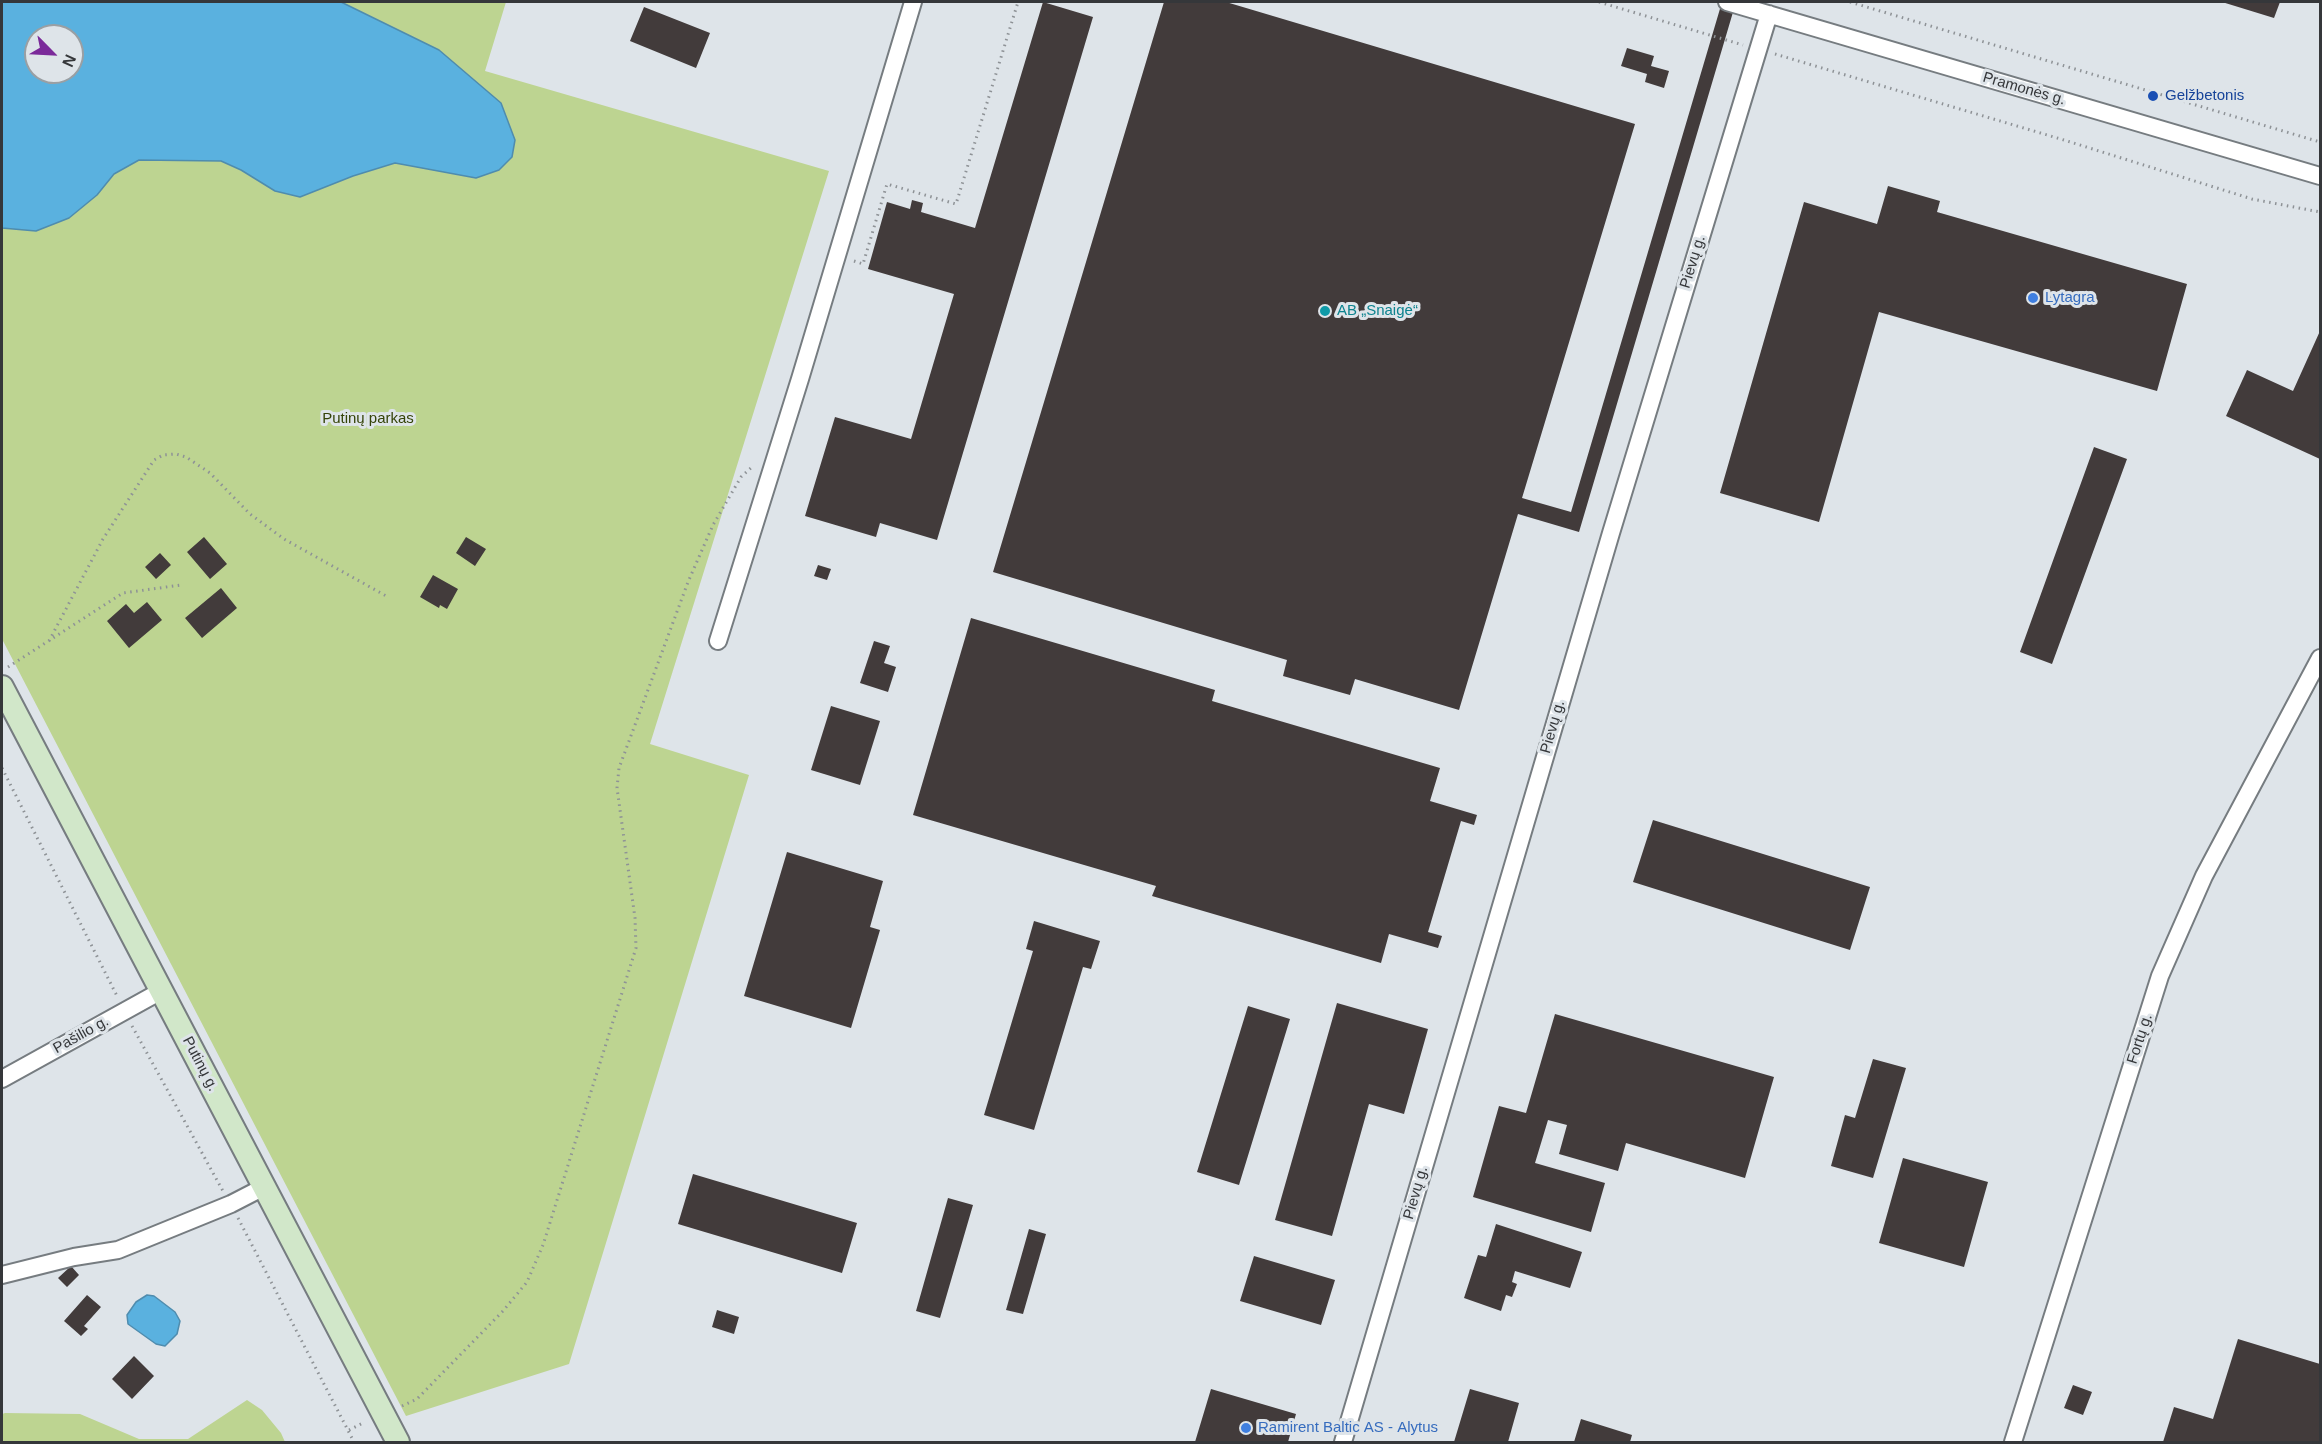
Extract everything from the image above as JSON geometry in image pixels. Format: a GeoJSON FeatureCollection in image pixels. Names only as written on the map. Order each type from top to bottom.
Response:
{"type":"FeatureCollection","features":[{"type":"Feature","properties":{"kind":"main road","name":"Putinų g."},"geometry":{"type":"LineString","coordinates":[[2,687],[398,1443]]}},
{"type":"Feature","properties":{"kind":"street"},"geometry":{"type":"LineString","coordinates":[[718,640],[913,2]]}},
{"type":"Feature","properties":{"kind":"street","name":"Pramonės g."},"geometry":{"type":"LineString","coordinates":[[1727,2],[2320,176]]}},
{"type":"Feature","properties":{"kind":"street","name":"Pievų g."},"geometry":{"type":"LineString","coordinates":[[1343,1443],[1607,545],[1769,14]]}},
{"type":"Feature","properties":{"kind":"street","name":"Fortų g."},"geometry":{"type":"LineString","coordinates":[[2013,1443],[2160,976],[2204,876],[2320,658]]}},
{"type":"Feature","properties":{"kind":"street","name":"Pašilio g."},"geometry":{"type":"LineString","coordinates":[[2,1079],[161,991]]}},
{"type":"Feature","properties":{"kind":"street"},"geometry":{"type":"LineString","coordinates":[[2,1275],[74,1257],[118,1250],[231,1204],[264,1187]]}},
{"type":"Feature","properties":{"kind":"path"},"geometry":{"type":"LineString","coordinates":[[837,255],[863,264],[887,184],[956,204],[1018,2]]}},
{"type":"Feature","properties":{"kind":"path"},"geometry":{"type":"LineString","coordinates":[[1599,2],[2064,140],[2252,199],[2320,212]]}},
{"type":"Feature","properties":{"kind":"path"},"geometry":{"type":"LineString","coordinates":[[1850,2],[2320,142]]}},
{"type":"Feature","properties":{"kind":"path"},"geometry":{"type":"LineString","coordinates":[[49,641],[103,539],[154,460],[163,455],[176,454],[186,457],[210,473],[250,514],[276,533],[388,597]]}},
{"type":"Feature","properties":{"kind":"path"},"geometry":{"type":"LineString","coordinates":[[382,1414],[417,1400],[503,1311],[527,1282],[543,1245],[636,948],[635,918],[617,788],[619,768],[688,582],[713,525],[741,477],[762,457],[776,456]]}},
{"type":"Feature","properties":{"kind":"path"},"geometry":{"type":"LineString","coordinates":[[2,671],[123,593],[181,585]]}},
{"type":"Feature","properties":{"kind":"path"},"geometry":{"type":"LineString","coordinates":[[2,768],[124,1011],[231,1204],[354,1443]]}},
{"type":"Feature","properties":{"kind":"green space","name":"Putinų parkas"},"geometry":{"type":"Polygon","coordinates":[[[2,2],[506,2],[485,71],[829,171],[650,744],[749,775],[569,1364],[406,1416],[2,639],[2,2]]]}},
{"type":"Feature","properties":{"kind":"green space"},"geometry":{"type":"Polygon","coordinates":[[[247,1400],[262,1410],[281,1433],[285,1442],[2,1442],[2,1414],[5,1413],[80,1414],[139,1439],[188,1439],[247,1400]]]}},
{"type":"Feature","properties":{"kind":"water"},"geometry":{"type":"Polygon","coordinates":[[[2,2],[341,2],[439,50],[501,103],[515,140],[512,157],[499,170],[476,178],[395,163],[353,176],[300,197],[275,191],[241,170],[221,161],[139,160],[114,174],[97,195],[69,218],[36,231],[2,228],[2,2]]]}},
{"type":"Feature","properties":{"kind":"water"},"geometry":{"type":"Polygon","coordinates":[[[147,1295],[154,1296],[175,1312],[180,1321],[177,1334],[165,1346],[156,1344],[128,1324],[127,1315],[136,1302],[147,1295]]]}},
{"type":"Feature","properties":{"kind":"building"},"geometry":{"type":"Polygon","coordinates":[[[1043,2],[1093,17],[937,540],[880,523],[876,537],[805,516],[835,417],[911,439],[954,294],[868,269],[887,202],[910,209],[912,200],[923,203],[921,212],[975,228],[1043,2]]]}},
{"type":"Feature","properties":{"kind":"building","name":"AB „Snaigė“"},"geometry":{"type":"Polygon","coordinates":[[[1164,2],[1226,2],[1635,124],[1522,498],[1571,512],[1722,2],[1736,2],[1579,532],[1518,514],[1459,710],[1355,679],[1350,695],[1283,676],[1287,660],[993,572],[1164,2]]]}},
{"type":"Feature","properties":{"kind":"building"},"geometry":{"type":"Polygon","coordinates":[[[2222,2],[2280,2],[2274,18],[2222,2]]]}},
{"type":"Feature","properties":{"kind":"building"},"geometry":{"type":"Polygon","coordinates":[[[644,7],[710,33],[696,68],[630,41],[644,7]]]}},
{"type":"Feature","properties":{"kind":"building"},"geometry":{"type":"Polygon","coordinates":[[[1627,48],[1654,56],[1651,66],[1669,71],[1664,88],[1645,82],[1647,74],[1621,66],[1627,48]]]}},
{"type":"Feature","properties":{"kind":"building"},"geometry":{"type":"Polygon","coordinates":[[[1888,186],[1940,201],[1937,212],[2187,284],[2157,391],[1879,312],[1819,522],[1720,493],[1804,202],[1877,224],[1888,186]]]}},
{"type":"Feature","properties":{"kind":"building"},"geometry":{"type":"Polygon","coordinates":[[[2320,331],[2320,459],[2226,416],[2247,370],[2293,391],[2320,331]]]}},
{"type":"Feature","properties":{"kind":"building"},"geometry":{"type":"Polygon","coordinates":[[[2094,447],[2127,459],[2052,664],[2020,652],[2094,447]]]}},
{"type":"Feature","properties":{"kind":"building"},"geometry":{"type":"Polygon","coordinates":[[[204,537],[227,564],[210,579],[187,552],[204,537]]]}},
{"type":"Feature","properties":{"kind":"building"},"geometry":{"type":"Polygon","coordinates":[[[466,537],[486,549],[475,566],[456,553],[466,537]]]}},
{"type":"Feature","properties":{"kind":"building"},"geometry":{"type":"Polygon","coordinates":[[[160,553],[171,565],[156,579],[145,567],[160,553]]]}},
{"type":"Feature","properties":{"kind":"building"},"geometry":{"type":"Polygon","coordinates":[[[818,565],[831,569],[827,580],[814,576],[818,565]]]}},
{"type":"Feature","properties":{"kind":"building"},"geometry":{"type":"Polygon","coordinates":[[[433,575],[458,589],[447,609],[440,605],[439,608],[420,597],[433,575]]]}},
{"type":"Feature","properties":{"kind":"building"},"geometry":{"type":"Polygon","coordinates":[[[221,588],[237,608],[202,638],[185,618],[221,588]]]}},
{"type":"Feature","properties":{"kind":"building"},"geometry":{"type":"Polygon","coordinates":[[[147,602],[162,620],[129,648],[107,621],[126,604],[134,613],[147,602]]]}},
{"type":"Feature","properties":{"kind":"building"},"geometry":{"type":"Polygon","coordinates":[[[971,618],[1215,690],[1212,701],[1440,768],[1430,801],[1477,815],[1474,825],[1461,821],[1428,932],[1442,936],[1438,948],[1389,934],[1381,963],[1152,896],[1156,886],[913,815],[971,618]]]}},
{"type":"Feature","properties":{"kind":"building"},"geometry":{"type":"Polygon","coordinates":[[[874,641],[890,646],[884,663],[896,667],[888,692],[860,683],[874,641]]]}},
{"type":"Feature","properties":{"kind":"building"},"geometry":{"type":"Polygon","coordinates":[[[831,706],[880,721],[860,785],[811,770],[831,706]]]}},
{"type":"Feature","properties":{"kind":"building"},"geometry":{"type":"Polygon","coordinates":[[[1653,820],[1870,887],[1850,950],[1633,882],[1653,820]]]}},
{"type":"Feature","properties":{"kind":"building"},"geometry":{"type":"Polygon","coordinates":[[[787,852],[883,881],[870,927],[880,930],[851,1028],[744,996],[787,852]]]}},
{"type":"Feature","properties":{"kind":"building"},"geometry":{"type":"Polygon","coordinates":[[[1034,921],[1100,941],[1091,969],[1083,967],[1034,1130],[984,1115],[1033,951],[1026,949],[1034,921]]]}},
{"type":"Feature","properties":{"kind":"building"},"geometry":{"type":"Polygon","coordinates":[[[1337,1003],[1428,1029],[1404,1114],[1369,1104],[1332,1236],[1275,1220],[1337,1003]]]}},
{"type":"Feature","properties":{"kind":"building"},"geometry":{"type":"Polygon","coordinates":[[[1248,1006],[1290,1019],[1239,1185],[1197,1172],[1248,1006]]]}},
{"type":"Feature","properties":{"kind":"building"},"geometry":{"type":"Polygon","coordinates":[[[1555,1014],[1774,1077],[1745,1178],[1626,1143],[1618,1171],[1559,1154],[1567,1125],[1548,1120],[1535,1163],[1605,1183],[1591,1232],[1473,1197],[1499,1106],[1526,1113],[1555,1014]]]}},
{"type":"Feature","properties":{"kind":"building"},"geometry":{"type":"Polygon","coordinates":[[[1873,1059],[1906,1068],[1873,1178],[1831,1166],[1845,1115],[1855,1118],[1873,1059]]]}},
{"type":"Feature","properties":{"kind":"building"},"geometry":{"type":"Polygon","coordinates":[[[1903,1158],[1988,1182],[1964,1267],[1879,1243],[1903,1158]]]}},
{"type":"Feature","properties":{"kind":"building"},"geometry":{"type":"Polygon","coordinates":[[[693,1174],[857,1223],[842,1273],[678,1224],[693,1174]]]}},
{"type":"Feature","properties":{"kind":"building"},"geometry":{"type":"Polygon","coordinates":[[[948,1198],[973,1205],[940,1318],[916,1311],[948,1198]]]}},
{"type":"Feature","properties":{"kind":"building"},"geometry":{"type":"Polygon","coordinates":[[[1496,1224],[1582,1252],[1570,1288],[1515,1271],[1512,1282],[1517,1284],[1512,1297],[1506,1295],[1501,1311],[1464,1298],[1478,1255],[1486,1257],[1496,1224]]]}},
{"type":"Feature","properties":{"kind":"building"},"geometry":{"type":"Polygon","coordinates":[[[1029,1229],[1046,1234],[1023,1314],[1006,1310],[1029,1229]]]}},
{"type":"Feature","properties":{"kind":"building"},"geometry":{"type":"Polygon","coordinates":[[[1254,1256],[1335,1280],[1321,1325],[1240,1301],[1254,1256]]]}},
{"type":"Feature","properties":{"kind":"building"},"geometry":{"type":"Polygon","coordinates":[[[71,1266],[79,1275],[67,1287],[58,1278],[71,1266]]]}},
{"type":"Feature","properties":{"kind":"building"},"geometry":{"type":"Polygon","coordinates":[[[87,1295],[101,1307],[84,1326],[88,1329],[81,1336],[64,1321],[87,1295]]]}},
{"type":"Feature","properties":{"kind":"building"},"geometry":{"type":"Polygon","coordinates":[[[717,1310],[739,1317],[734,1334],[712,1327],[717,1310]]]}},
{"type":"Feature","properties":{"kind":"building"},"geometry":{"type":"Polygon","coordinates":[[[2238,1339],[2320,1364],[2320,1442],[2163,1442],[2174,1407],[2213,1419],[2238,1339]]]}},
{"type":"Feature","properties":{"kind":"building"},"geometry":{"type":"Polygon","coordinates":[[[134,1356],[154,1376],[132,1399],[112,1379],[134,1356]]]}},
{"type":"Feature","properties":{"kind":"building"},"geometry":{"type":"Polygon","coordinates":[[[2073,1385],[2092,1392],[2083,1415],[2064,1408],[2073,1385]]]}},
{"type":"Feature","properties":{"kind":"building","name":"Ramirent Baltic AS - Alytus"},"geometry":{"type":"Polygon","coordinates":[[[1211,1389],[1296,1414],[1288,1442],[1195,1442],[1211,1389]]]}},
{"type":"Feature","properties":{"kind":"building"},"geometry":{"type":"Polygon","coordinates":[[[1470,1389],[1519,1403],[1508,1442],[1454,1442],[1470,1389]]]}},
{"type":"Feature","properties":{"kind":"building"},"geometry":{"type":"Polygon","coordinates":[[[1581,1419],[1632,1435],[1630,1442],[1574,1442],[1581,1419]]]}},
{"type":"Feature","properties":{"kind":"place","name":"Gelžbetonis"},"geometry":{"type":"Point","coordinates":[2153,96]}},
{"type":"Feature","properties":{"kind":"place","name":"Lytagra"},"geometry":{"type":"Point","coordinates":[2033,298]}},
{"type":"Feature","properties":{"kind":"place","name":"AB „Snaigė“"},"geometry":{"type":"Point","coordinates":[1325,311]}},
{"type":"Feature","properties":{"kind":"place","name":"Ramirent Baltic AS - Alytus"},"geometry":{"type":"Point","coordinates":[1246,1428]}}]}
